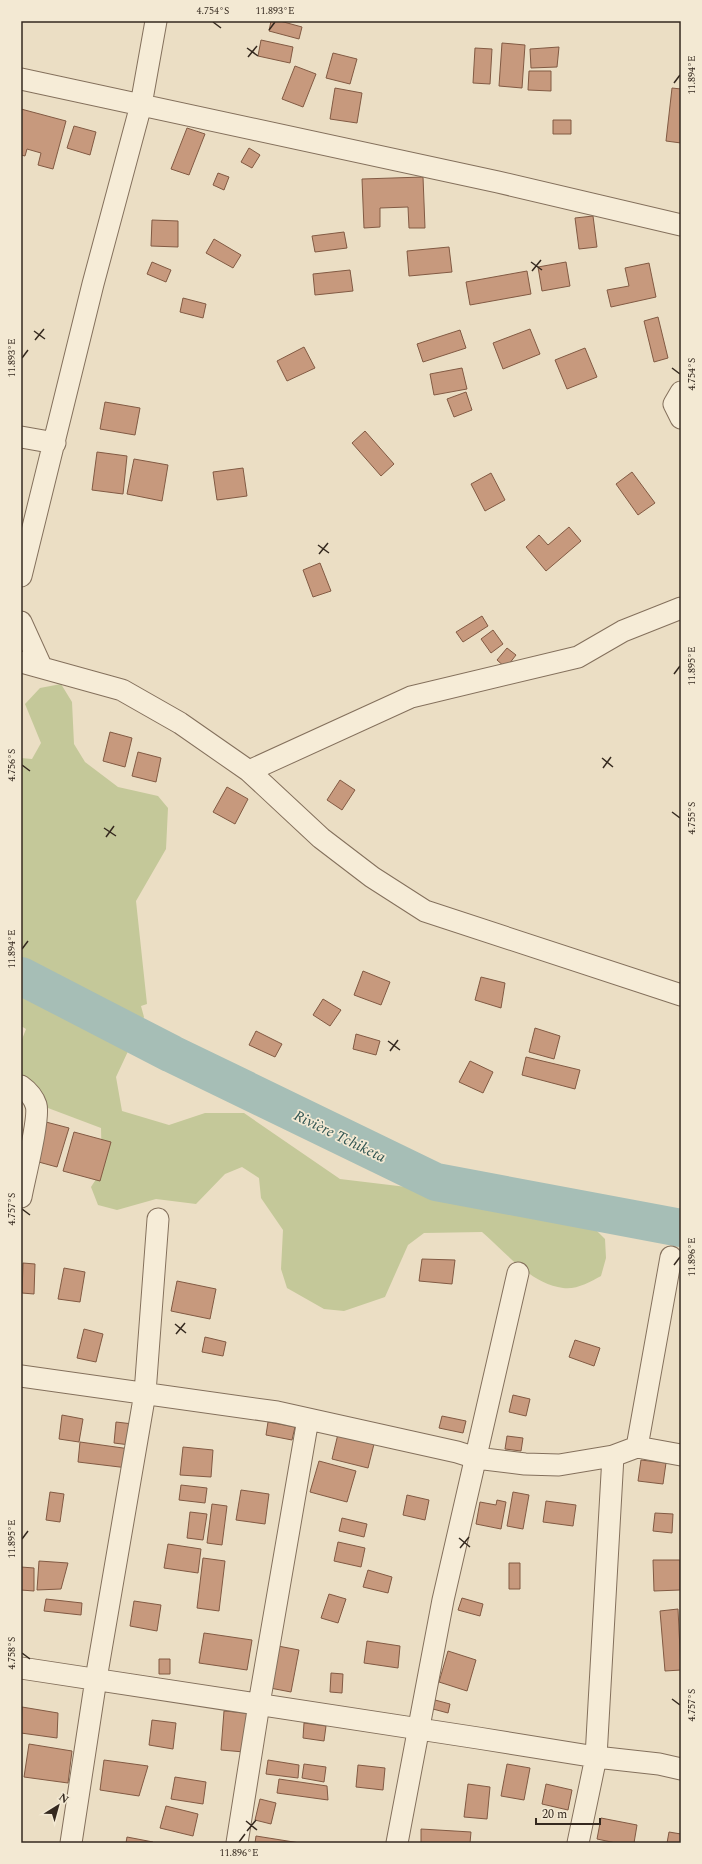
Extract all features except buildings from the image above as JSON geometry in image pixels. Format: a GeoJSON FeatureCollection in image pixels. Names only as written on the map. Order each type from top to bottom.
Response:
{"type":"FeatureCollection","features":[{"type":"Feature","properties":{"kind":"street"},"geometry":{"type":"LineString","coordinates":[[21,576],[93,284],[140,105],[156,21]]}},
{"type":"Feature","properties":{"kind":"street"},"geometry":{"type":"LineString","coordinates":[[21,79],[498,182],[681,225]]}},
{"type":"Feature","properties":{"kind":"street"},"geometry":{"type":"LineString","coordinates":[[681,392],[674,404],[681,418]]}},
{"type":"Feature","properties":{"kind":"street"},"geometry":{"type":"LineString","coordinates":[[21,437],[54,443]]}},
{"type":"Feature","properties":{"kind":"street"},"geometry":{"type":"LineString","coordinates":[[249,771],[411,697],[578,658],[623,631],[681,608]]}},
{"type":"Feature","properties":{"kind":"street"},"geometry":{"type":"LineString","coordinates":[[21,622],[41,666]]}},
{"type":"Feature","properties":{"kind":"street"},"geometry":{"type":"LineString","coordinates":[[21,662],[41,666],[122,690],[180,723],[249,771],[321,838],[372,877],[425,911],[681,995]]}},
{"type":"Feature","properties":{"kind":"street"},"geometry":{"type":"LineString","coordinates":[[21,1086],[30,1093],[36,1106],[35,1127],[21,1197]]}},
{"type":"Feature","properties":{"kind":"street"},"geometry":{"type":"LineString","coordinates":[[71,1843],[96,1679],[145,1394],[158,1219]]}},
{"type":"Feature","properties":{"kind":"street"},"geometry":{"type":"LineString","coordinates":[[637,1447],[671,1257]]}},
{"type":"Feature","properties":{"kind":"street"},"geometry":{"type":"LineString","coordinates":[[397,1843],[443,1600],[518,1273]]}},
{"type":"Feature","properties":{"kind":"street"},"geometry":{"type":"LineString","coordinates":[[21,1376],[277,1412],[456,1452],[476,1458],[525,1464],[559,1465],[613,1456],[637,1447],[681,1455]]}},
{"type":"Feature","properties":{"kind":"street"},"geometry":{"type":"LineString","coordinates":[[237,1843],[259,1704],[308,1419]]}},
{"type":"Feature","properties":{"kind":"street"},"geometry":{"type":"LineString","coordinates":[[578,1843],[596,1757],[613,1456]]}},
{"type":"Feature","properties":{"kind":"street"},"geometry":{"type":"LineString","coordinates":[[21,1668],[596,1757],[659,1764],[681,1769]]}},
{"type":"Feature","properties":{"kind":"green space"},"geometry":{"type":"Polygon","coordinates":[[[61,684],[72,702],[74,744],[85,762],[118,787],[158,796],[168,808],[166,849],[136,901],[147,1004],[141,1006],[144,1017],[116,1077],[122,1111],[169,1125],[205,1113],[244,1113],[340,1179],[498,1198],[591,1225],[605,1239],[606,1258],[601,1276],[583,1285],[573,1288],[563,1288],[551,1285],[529,1274],[482,1232],[424,1233],[408,1245],[385,1297],[344,1311],[324,1309],[287,1288],[281,1269],[283,1230],[261,1198],[259,1178],[242,1167],[225,1174],[196,1204],[156,1199],[117,1210],[98,1205],[91,1187],[102,1170],[101,1128],[48,1108],[21,1076],[21,1042],[26,1029],[21,1026],[21,758],[32,759],[41,743],[25,704],[40,688],[61,684]]]}},
{"type":"Feature","properties":{"kind":"waterway","name":"Rivière Tchiketa"},"geometry":{"type":"LineString","coordinates":[[21,976],[172,1054],[436,1182],[681,1228]]}}]}
